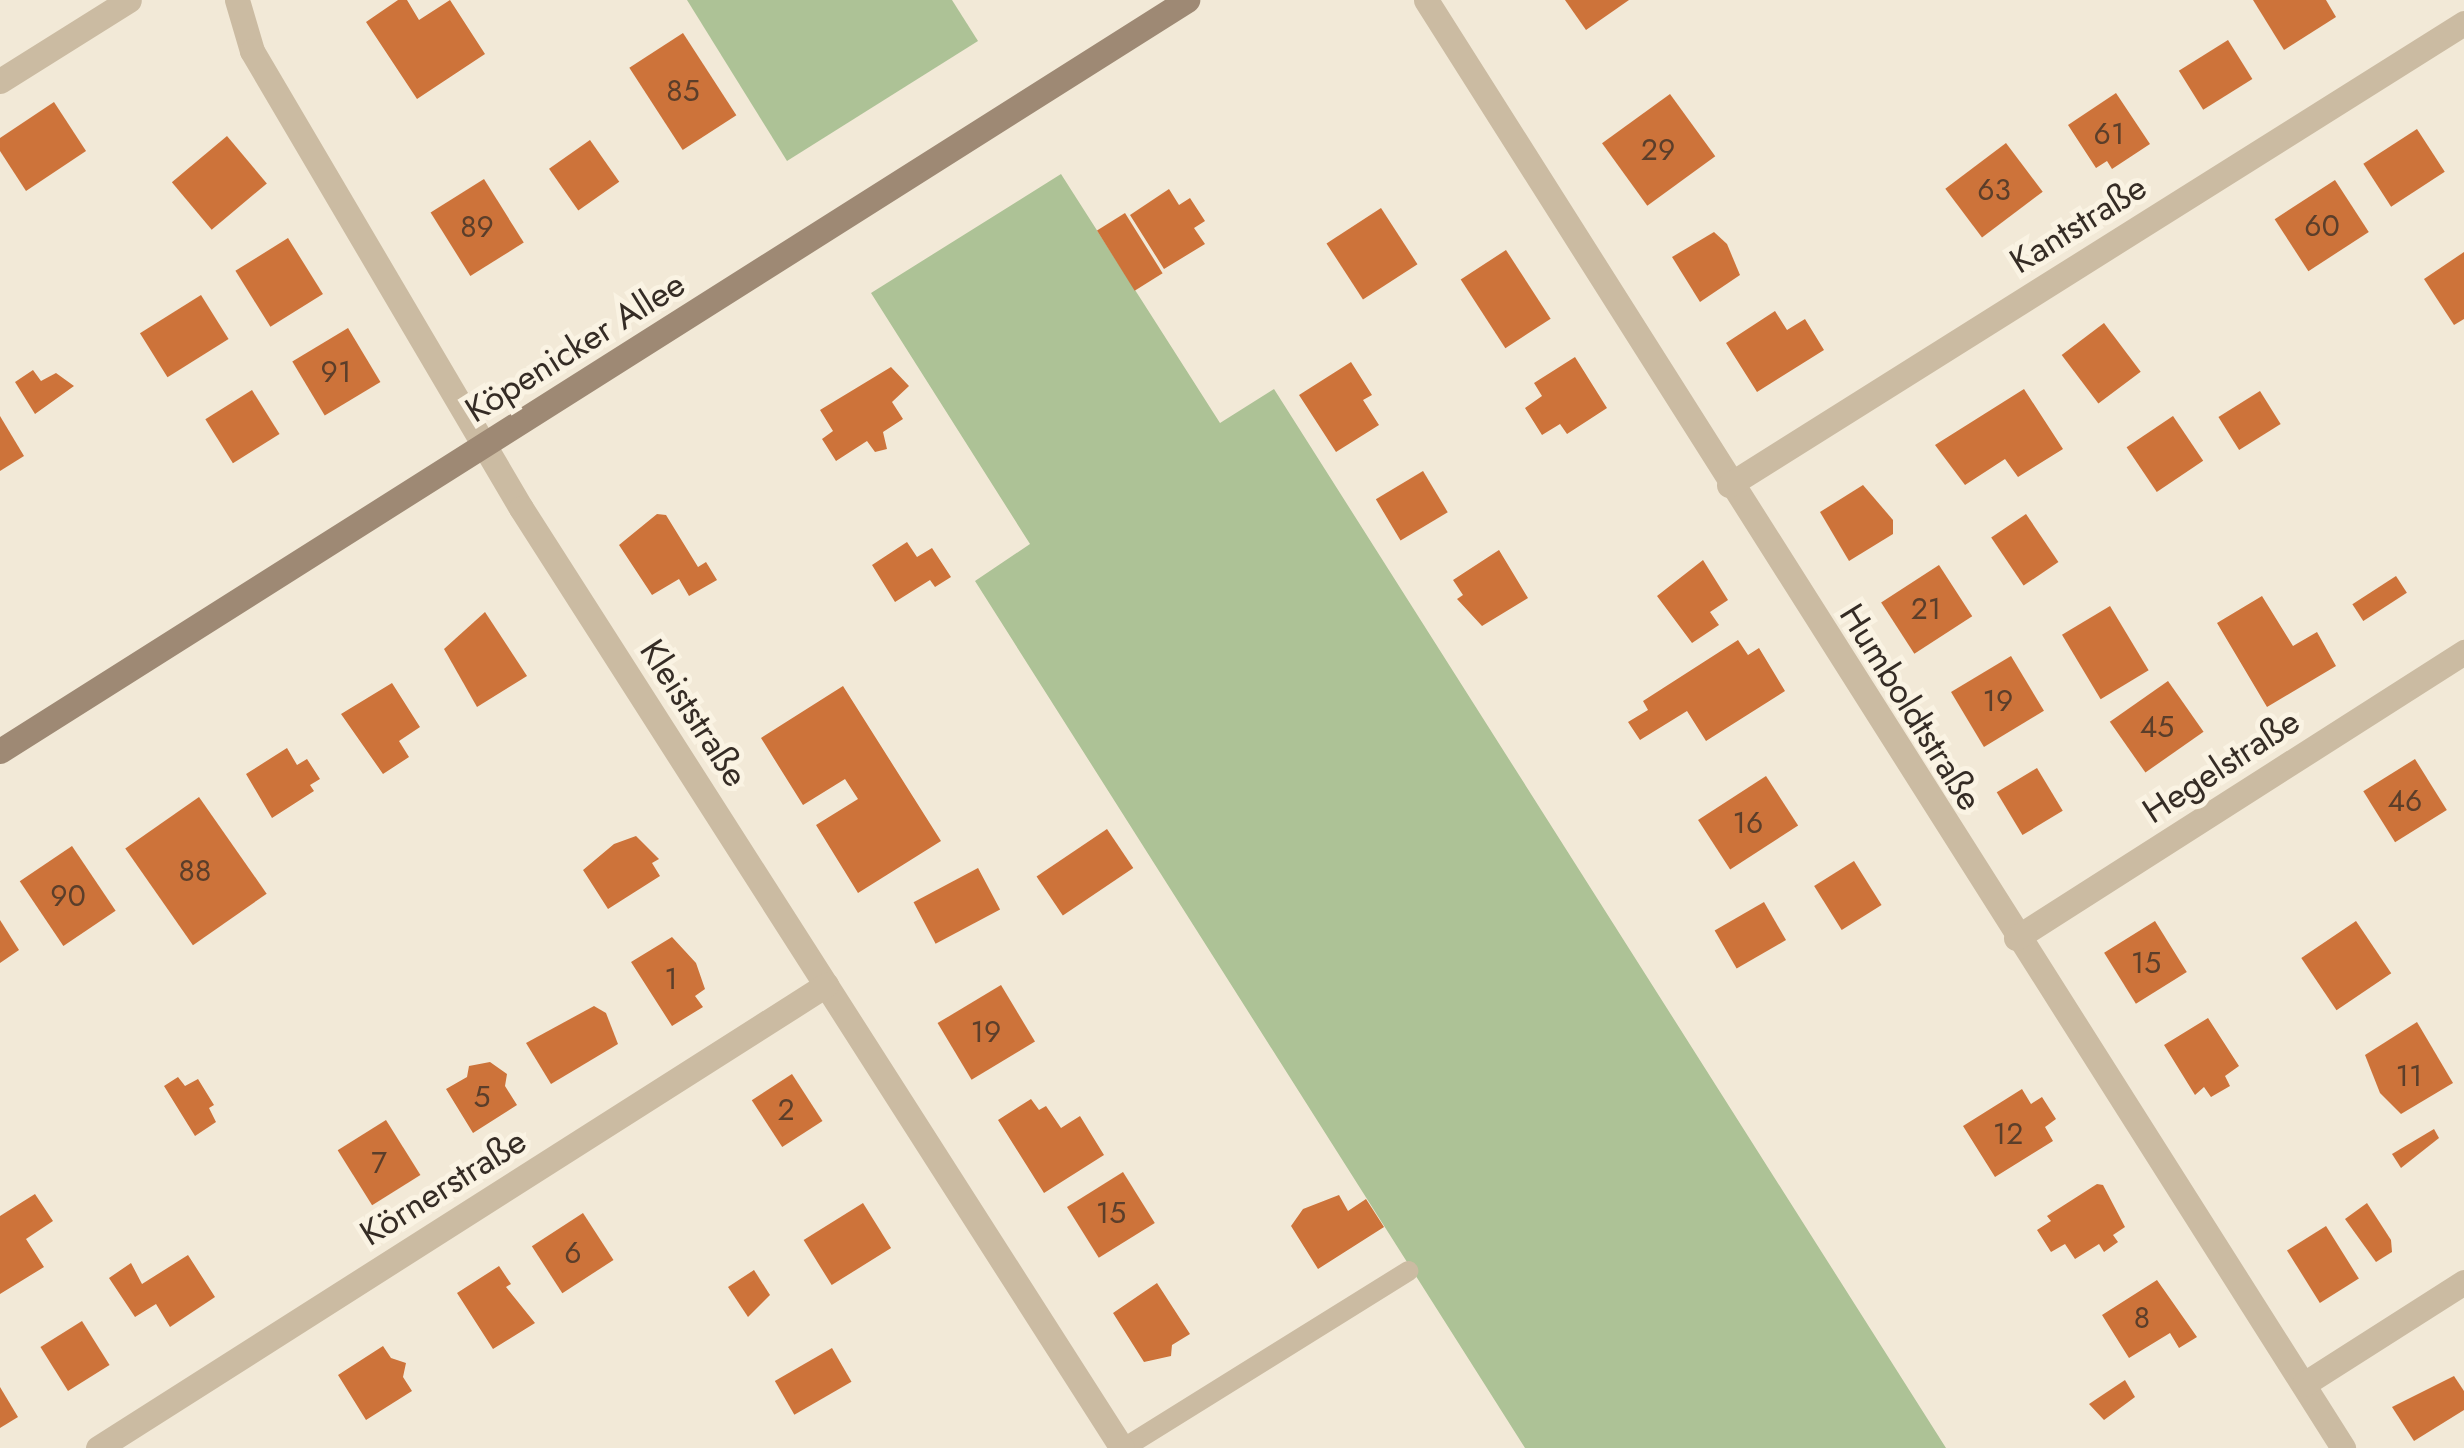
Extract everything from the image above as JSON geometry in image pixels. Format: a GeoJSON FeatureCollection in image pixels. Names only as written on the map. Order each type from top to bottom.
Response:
{"type":"FeatureCollection","features":[{"type":"Feature","properties":{"kind":"street"},"geometry":{"type":"LineString","coordinates":[[0,81],[128,0]]}},
{"type":"Feature","properties":{"kind":"street","name":"Kleiststraße"},"geometry":{"type":"LineString","coordinates":[[238,0],[252,51],[483,446],[1123,1448]]}},
{"type":"Feature","properties":{"kind":"street","name":"Köpenicker Allee"},"geometry":{"type":"LineString","coordinates":[[0,751],[1187,0]]}},
{"type":"Feature","properties":{"kind":"street","name":"Humboldtstraße"},"geometry":{"type":"LineString","coordinates":[[1426,0],[1729,485],[2343,1448]]}},
{"type":"Feature","properties":{"kind":"street","name":"Kantstraße"},"geometry":{"type":"LineString","coordinates":[[1729,485],[2464,22]]}},
{"type":"Feature","properties":{"kind":"street","name":"Hegelstraße"},"geometry":{"type":"LineString","coordinates":[[2016,938],[2464,652]]}},
{"type":"Feature","properties":{"kind":"street","name":"Körnerstraße"},"geometry":{"type":"LineString","coordinates":[[98,1448],[826,985]]}},
{"type":"Feature","properties":{"kind":"street"},"geometry":{"type":"LineString","coordinates":[[2304,1384],[2464,1282]]}},
{"type":"Feature","properties":{"kind":"lane"},"geometry":{"type":"LineString","coordinates":[[1123,1448],[1408,1271]]}},
{"type":"Feature","properties":{"kind":"green space"},"geometry":{"type":"Polygon","coordinates":[[[687,0],[952,0],[978,41],[787,161],[687,0]]]}},
{"type":"Feature","properties":{"kind":"green space"},"geometry":{"type":"Polygon","coordinates":[[[1061,174],[1220,423],[1274,389],[1946,1448],[1525,1448],[975,581],[1030,544],[871,293],[1061,174]]]}},
{"type":"Feature","properties":{"kind":"building"},"geometry":{"type":"Polygon","coordinates":[[[398,0],[407,0],[419,20],[450,0],[485,54],[417,99],[366,22],[398,0]]]}},
{"type":"Feature","properties":{"kind":"building"},"geometry":{"type":"Polygon","coordinates":[[[1565,0],[1629,0],[1586,30],[1565,0]]]}},
{"type":"Feature","properties":{"kind":"building"},"geometry":{"type":"Polygon","coordinates":[[[2253,0],[2326,0],[2336,17],[2284,50],[2253,0]]]}},
{"type":"Feature","properties":{"kind":"building"},"geometry":{"type":"Polygon","coordinates":[[[683,33],[736,115],[683,150],[629,68],[683,33]]]}},
{"type":"Feature","properties":{"kind":"building"},"geometry":{"type":"Polygon","coordinates":[[[2228,40],[2252,79],[2203,110],[2179,71],[2228,40]]]}},
{"type":"Feature","properties":{"kind":"building"},"geometry":{"type":"Polygon","coordinates":[[[2116,93],[2150,144],[2112,169],[2107,161],[2096,168],[2068,125],[2116,93]]]}},
{"type":"Feature","properties":{"kind":"building"},"geometry":{"type":"Polygon","coordinates":[[[1670,94],[1715,156],[1647,206],[1602,143],[1670,94]]]}},
{"type":"Feature","properties":{"kind":"building"},"geometry":{"type":"Polygon","coordinates":[[[54,102],[86,151],[26,191],[0,151],[0,138],[54,102]]]}},
{"type":"Feature","properties":{"kind":"building"},"geometry":{"type":"Polygon","coordinates":[[[2417,129],[2445,172],[2391,207],[2363,164],[2417,129]]]}},
{"type":"Feature","properties":{"kind":"building"},"geometry":{"type":"Polygon","coordinates":[[[227,136],[267,183],[212,230],[172,182],[227,136]]]}},
{"type":"Feature","properties":{"kind":"building"},"geometry":{"type":"Polygon","coordinates":[[[590,140],[619,182],[578,210],[549,169],[590,140]]]}},
{"type":"Feature","properties":{"kind":"building"},"geometry":{"type":"Polygon","coordinates":[[[2006,143],[2043,192],[1982,237],[1945,189],[2006,143]]]}},
{"type":"Feature","properties":{"kind":"building"},"geometry":{"type":"Polygon","coordinates":[[[484,179],[524,243],[470,276],[431,212],[484,179]]]}},
{"type":"Feature","properties":{"kind":"building"},"geometry":{"type":"Polygon","coordinates":[[[2335,180],[2369,232],[2308,271],[2275,219],[2335,180]]]}},
{"type":"Feature","properties":{"kind":"building"},"geometry":{"type":"Polygon","coordinates":[[[1169,189],[1179,205],[1190,198],[1205,221],[1194,228],[1205,244],[1164,269],[1130,215],[1169,189]]]}},
{"type":"Feature","properties":{"kind":"building"},"geometry":{"type":"Polygon","coordinates":[[[1381,208],[1417,264],[1363,300],[1326,243],[1381,208]]]}},
{"type":"Feature","properties":{"kind":"building"},"geometry":{"type":"Polygon","coordinates":[[[1125,213],[1163,273],[1135,291],[1097,230],[1125,213]]]}},
{"type":"Feature","properties":{"kind":"building"},"geometry":{"type":"Polygon","coordinates":[[[1714,232],[1727,244],[1740,275],[1700,302],[1672,257],[1714,232]]]}},
{"type":"Feature","properties":{"kind":"building"},"geometry":{"type":"Polygon","coordinates":[[[288,238],[323,294],[270,327],[235,271],[288,238]]]}},
{"type":"Feature","properties":{"kind":"building"},"geometry":{"type":"Polygon","coordinates":[[[1506,250],[1551,319],[1505,348],[1461,279],[1506,250]]]}},
{"type":"Feature","properties":{"kind":"building"},"geometry":{"type":"Polygon","coordinates":[[[2464,252],[2464,319],[2454,325],[2424,279],[2464,252]]]}},
{"type":"Feature","properties":{"kind":"building"},"geometry":{"type":"Polygon","coordinates":[[[201,295],[229,339],[167,377],[140,333],[201,295]]]}},
{"type":"Feature","properties":{"kind":"building"},"geometry":{"type":"Polygon","coordinates":[[[1775,311],[1787,330],[1805,319],[1824,350],[1757,392],[1726,343],[1775,311]]]}},
{"type":"Feature","properties":{"kind":"building"},"geometry":{"type":"Polygon","coordinates":[[[2104,323],[2141,372],[2098,404],[2062,355],[2104,323]]]}},
{"type":"Feature","properties":{"kind":"building"},"geometry":{"type":"Polygon","coordinates":[[[348,328],[380,382],[325,415],[292,361],[348,328]]]}},
{"type":"Feature","properties":{"kind":"building"},"geometry":{"type":"Polygon","coordinates":[[[1575,357],[1607,408],[1567,434],[1560,424],[1542,435],[1525,408],[1542,396],[1534,383],[1575,357]]]}},
{"type":"Feature","properties":{"kind":"building"},"geometry":{"type":"Polygon","coordinates":[[[1351,362],[1372,395],[1363,400],[1379,425],[1336,452],[1299,395],[1351,362]]]}},
{"type":"Feature","properties":{"kind":"building"},"geometry":{"type":"Polygon","coordinates":[[[891,367],[909,386],[892,402],[903,419],[883,432],[887,449],[875,452],[867,441],[836,461],[822,439],[833,431],[820,410],[891,367]]]}},
{"type":"Feature","properties":{"kind":"building"},"geometry":{"type":"Polygon","coordinates":[[[33,370],[41,381],[56,373],[74,386],[35,414],[15,382],[33,370]]]}},
{"type":"Feature","properties":{"kind":"building"},"geometry":{"type":"Polygon","coordinates":[[[2024,389],[2063,449],[2018,477],[2005,459],[1965,485],[1935,445],[2024,389]]]}},
{"type":"Feature","properties":{"kind":"building"},"geometry":{"type":"Polygon","coordinates":[[[252,390],[280,434],[233,463],[205,419],[252,390]]]}},
{"type":"Feature","properties":{"kind":"building"},"geometry":{"type":"Polygon","coordinates":[[[2260,391],[2281,424],[2239,450],[2218,417],[2260,391]]]}},
{"type":"Feature","properties":{"kind":"building"},"geometry":{"type":"Polygon","coordinates":[[[0,416],[24,456],[0,471],[0,416]]]}},
{"type":"Feature","properties":{"kind":"building"},"geometry":{"type":"Polygon","coordinates":[[[2173,416],[2203,461],[2157,492],[2127,447],[2173,416]]]}},
{"type":"Feature","properties":{"kind":"building"},"geometry":{"type":"Polygon","coordinates":[[[1423,471],[1448,512],[1401,540],[1376,499],[1423,471]]]}},
{"type":"Feature","properties":{"kind":"building"},"geometry":{"type":"Polygon","coordinates":[[[1863,485],[1893,520],[1893,534],[1849,561],[1820,512],[1863,485]]]}},
{"type":"Feature","properties":{"kind":"building"},"geometry":{"type":"Polygon","coordinates":[[[657,514],[666,515],[698,567],[706,562],[717,580],[689,596],[679,579],[652,595],[619,545],[657,514]]]}},
{"type":"Feature","properties":{"kind":"building"},"geometry":{"type":"Polygon","coordinates":[[[2026,514],[2058,562],[2024,586],[1991,537],[2026,514]]]}},
{"type":"Feature","properties":{"kind":"building"},"geometry":{"type":"Polygon","coordinates":[[[907,542],[917,557],[932,548],[951,577],[935,587],[930,580],[895,602],[872,565],[907,542]]]}},
{"type":"Feature","properties":{"kind":"building"},"geometry":{"type":"Polygon","coordinates":[[[1499,550],[1528,598],[1482,626],[1457,599],[1463,595],[1453,580],[1499,550]]]}},
{"type":"Feature","properties":{"kind":"building"},"geometry":{"type":"Polygon","coordinates":[[[1703,560],[1728,600],[1710,612],[1719,625],[1692,643],[1657,596],[1703,560]]]}},
{"type":"Feature","properties":{"kind":"building"},"geometry":{"type":"Polygon","coordinates":[[[1939,565],[1972,616],[1914,654],[1881,603],[1939,565]]]}},
{"type":"Feature","properties":{"kind":"building"},"geometry":{"type":"Polygon","coordinates":[[[2396,576],[2407,593],[2363,621],[2352,604],[2396,576]]]}},
{"type":"Feature","properties":{"kind":"building"},"geometry":{"type":"Polygon","coordinates":[[[2262,596],[2293,646],[2317,632],[2336,666],[2267,707],[2217,623],[2262,596]]]}},
{"type":"Feature","properties":{"kind":"building"},"geometry":{"type":"Polygon","coordinates":[[[2110,606],[2149,670],[2101,699],[2062,635],[2110,606]]]}},
{"type":"Feature","properties":{"kind":"building"},"geometry":{"type":"Polygon","coordinates":[[[485,612],[527,676],[477,707],[444,649],[485,612]]]}},
{"type":"Feature","properties":{"kind":"building"},"geometry":{"type":"Polygon","coordinates":[[[1738,640],[1748,655],[1759,648],[1785,691],[1706,741],[1687,711],[1640,740],[1628,722],[1648,710],[1643,701],[1738,640]]]}},
{"type":"Feature","properties":{"kind":"building"},"geometry":{"type":"Polygon","coordinates":[[[2011,656],[2044,711],[1984,747],[1951,692],[2011,656]]]}},
{"type":"Feature","properties":{"kind":"building"},"geometry":{"type":"Polygon","coordinates":[[[2168,681],[2204,732],[2145,773],[2110,722],[2168,681]]]}},
{"type":"Feature","properties":{"kind":"building"},"geometry":{"type":"Polygon","coordinates":[[[392,683],[420,727],[399,741],[409,757],[383,774],[341,714],[392,683]]]}},
{"type":"Feature","properties":{"kind":"building"},"geometry":{"type":"Polygon","coordinates":[[[843,686],[941,841],[858,893],[816,825],[858,799],[845,779],[803,805],[761,738],[843,686]]]}},
{"type":"Feature","properties":{"kind":"building"},"geometry":{"type":"Polygon","coordinates":[[[287,748],[297,765],[307,759],[320,779],[310,785],[314,791],[272,818],[246,774],[287,748]]]}},
{"type":"Feature","properties":{"kind":"building"},"geometry":{"type":"Polygon","coordinates":[[[2415,759],[2447,810],[2395,842],[2363,791],[2415,759]]]}},
{"type":"Feature","properties":{"kind":"building"},"geometry":{"type":"Polygon","coordinates":[[[2037,768],[2063,811],[2022,835],[1997,792],[2037,768]]]}},
{"type":"Feature","properties":{"kind":"building"},"geometry":{"type":"Polygon","coordinates":[[[1766,776],[1798,825],[1730,870],[1698,820],[1766,776]]]}},
{"type":"Feature","properties":{"kind":"building"},"geometry":{"type":"Polygon","coordinates":[[[199,797],[267,894],[193,945],[125,849],[199,797]]]}},
{"type":"Feature","properties":{"kind":"building"},"geometry":{"type":"Polygon","coordinates":[[[1107,829],[1133,868],[1063,915],[1037,877],[1107,829]]]}},
{"type":"Feature","properties":{"kind":"building"},"geometry":{"type":"Polygon","coordinates":[[[636,836],[659,859],[652,863],[660,876],[608,909],[583,870],[614,844],[636,836]]]}},
{"type":"Feature","properties":{"kind":"building"},"geometry":{"type":"Polygon","coordinates":[[[72,846],[116,911],[63,946],[20,881],[72,846]]]}},
{"type":"Feature","properties":{"kind":"building"},"geometry":{"type":"Polygon","coordinates":[[[1854,861],[1882,905],[1842,930],[1814,886],[1854,861]]]}},
{"type":"Feature","properties":{"kind":"building"},"geometry":{"type":"Polygon","coordinates":[[[978,868],[1000,909],[936,944],[914,902],[978,868]]]}},
{"type":"Feature","properties":{"kind":"building"},"geometry":{"type":"Polygon","coordinates":[[[1764,902],[1786,940],[1737,969],[1715,930],[1764,902]]]}},
{"type":"Feature","properties":{"kind":"building"},"geometry":{"type":"Polygon","coordinates":[[[0,920],[19,950],[0,963],[0,920]]]}},
{"type":"Feature","properties":{"kind":"building"},"geometry":{"type":"Polygon","coordinates":[[[2155,921],[2187,972],[2136,1004],[2104,953],[2155,921]]]}},
{"type":"Feature","properties":{"kind":"building"},"geometry":{"type":"Polygon","coordinates":[[[2356,921],[2391,973],[2337,1010],[2301,958],[2356,921]]]}},
{"type":"Feature","properties":{"kind":"building"},"geometry":{"type":"Polygon","coordinates":[[[672,937],[696,963],[705,989],[695,996],[703,1007],[672,1026],[631,962],[672,937]]]}},
{"type":"Feature","properties":{"kind":"building"},"geometry":{"type":"Polygon","coordinates":[[[1001,985],[1035,1042],[972,1080],[938,1023],[1001,985]]]}},
{"type":"Feature","properties":{"kind":"building"},"geometry":{"type":"Polygon","coordinates":[[[594,1006],[606,1013],[618,1044],[551,1084],[526,1043],[594,1006]]]}},
{"type":"Feature","properties":{"kind":"building"},"geometry":{"type":"Polygon","coordinates":[[[2208,1018],[2239,1066],[2225,1076],[2230,1086],[2211,1097],[2204,1087],[2195,1095],[2164,1045],[2208,1018]]]}},
{"type":"Feature","properties":{"kind":"building"},"geometry":{"type":"Polygon","coordinates":[[[2417,1022],[2453,1083],[2401,1114],[2380,1093],[2365,1055],[2417,1022]]]}},
{"type":"Feature","properties":{"kind":"building"},"geometry":{"type":"Polygon","coordinates":[[[490,1062],[507,1074],[505,1086],[517,1105],[473,1133],[446,1089],[467,1077],[469,1066],[490,1062]]]}},
{"type":"Feature","properties":{"kind":"building"},"geometry":{"type":"Polygon","coordinates":[[[792,1074],[822,1121],[782,1147],[752,1100],[792,1074]]]}},
{"type":"Feature","properties":{"kind":"building"},"geometry":{"type":"Polygon","coordinates":[[[178,1077],[185,1086],[198,1079],[214,1105],[209,1108],[216,1122],[195,1136],[164,1086],[178,1077]]]}},
{"type":"Feature","properties":{"kind":"building"},"geometry":{"type":"Polygon","coordinates":[[[2022,1089],[2031,1104],[2042,1097],[2056,1119],[2045,1127],[2053,1141],[1995,1177],[1963,1126],[2022,1089]]]}},
{"type":"Feature","properties":{"kind":"building"},"geometry":{"type":"Polygon","coordinates":[[[1031,1099],[1039,1110],[1046,1106],[1061,1128],[1080,1116],[1104,1155],[1044,1193],[998,1120],[1031,1099]]]}},
{"type":"Feature","properties":{"kind":"building"},"geometry":{"type":"Polygon","coordinates":[[[386,1120],[420,1175],[372,1205],[338,1150],[386,1120]]]}},
{"type":"Feature","properties":{"kind":"building"},"geometry":{"type":"Polygon","coordinates":[[[2434,1129],[2439,1138],[2401,1168],[2392,1154],[2434,1129]]]}},
{"type":"Feature","properties":{"kind":"building"},"geometry":{"type":"Polygon","coordinates":[[[1123,1172],[1155,1223],[1099,1258],[1067,1207],[1123,1172]]]}},
{"type":"Feature","properties":{"kind":"building"},"geometry":{"type":"Polygon","coordinates":[[[2097,1184],[2103,1185],[2125,1227],[2113,1235],[2118,1242],[2104,1252],[2099,1244],[2075,1259],[2065,1244],[2051,1252],[2037,1230],[2051,1221],[2047,1216],[2097,1184]]]}},
{"type":"Feature","properties":{"kind":"building"},"geometry":{"type":"Polygon","coordinates":[[[35,1194],[53,1221],[26,1239],[44,1267],[0,1294],[0,1216],[35,1194]]]}},
{"type":"Feature","properties":{"kind":"building"},"geometry":{"type":"Polygon","coordinates":[[[1339,1195],[1348,1211],[1366,1199],[1384,1227],[1318,1269],[1291,1226],[1303,1209],[1339,1195]]]}},
{"type":"Feature","properties":{"kind":"building"},"geometry":{"type":"Polygon","coordinates":[[[863,1203],[891,1248],[832,1285],[804,1240],[863,1203]]]}},
{"type":"Feature","properties":{"kind":"building"},"geometry":{"type":"Polygon","coordinates":[[[2367,1203],[2391,1240],[2392,1252],[2376,1262],[2345,1219],[2367,1203]]]}},
{"type":"Feature","properties":{"kind":"building"},"geometry":{"type":"Polygon","coordinates":[[[583,1213],[613,1260],[562,1293],[532,1246],[583,1213]]]}},
{"type":"Feature","properties":{"kind":"building"},"geometry":{"type":"Polygon","coordinates":[[[2326,1226],[2359,1279],[2320,1303],[2287,1250],[2326,1226]]]}},
{"type":"Feature","properties":{"kind":"building"},"geometry":{"type":"Polygon","coordinates":[[[188,1255],[215,1297],[170,1327],[156,1304],[135,1317],[109,1278],[131,1263],[142,1284],[188,1255]]]}},
{"type":"Feature","properties":{"kind":"building"},"geometry":{"type":"Polygon","coordinates":[[[499,1266],[511,1284],[506,1287],[535,1323],[493,1349],[457,1293],[499,1266]]]}},
{"type":"Feature","properties":{"kind":"building"},"geometry":{"type":"Polygon","coordinates":[[[754,1270],[770,1295],[748,1317],[728,1287],[754,1270]]]}},
{"type":"Feature","properties":{"kind":"building"},"geometry":{"type":"Polygon","coordinates":[[[2157,1280],[2197,1337],[2179,1348],[2170,1333],[2129,1358],[2102,1315],[2157,1280]]]}},
{"type":"Feature","properties":{"kind":"building"},"geometry":{"type":"Polygon","coordinates":[[[1157,1283],[1190,1334],[1172,1345],[1171,1356],[1144,1362],[1113,1313],[1157,1283]]]}},
{"type":"Feature","properties":{"kind":"building"},"geometry":{"type":"Polygon","coordinates":[[[82,1321],[110,1365],[68,1391],[40,1347],[82,1321]]]}},
{"type":"Feature","properties":{"kind":"building"},"geometry":{"type":"Polygon","coordinates":[[[383,1346],[391,1358],[406,1363],[403,1377],[412,1391],[366,1420],[338,1375],[383,1346]]]}},
{"type":"Feature","properties":{"kind":"building"},"geometry":{"type":"Polygon","coordinates":[[[832,1348],[852,1382],[794,1415],[775,1381],[832,1348]]]}},
{"type":"Feature","properties":{"kind":"building"},"geometry":{"type":"Polygon","coordinates":[[[2454,1376],[2464,1391],[2464,1410],[2414,1441],[2392,1407],[2454,1376]]]}},
{"type":"Feature","properties":{"kind":"building"},"geometry":{"type":"Polygon","coordinates":[[[2125,1380],[2135,1397],[2104,1420],[2089,1404],[2125,1380]]]}},
{"type":"Feature","properties":{"kind":"building"},"geometry":{"type":"Polygon","coordinates":[[[0,1387],[18,1417],[0,1428],[0,1387]]]}}]}
